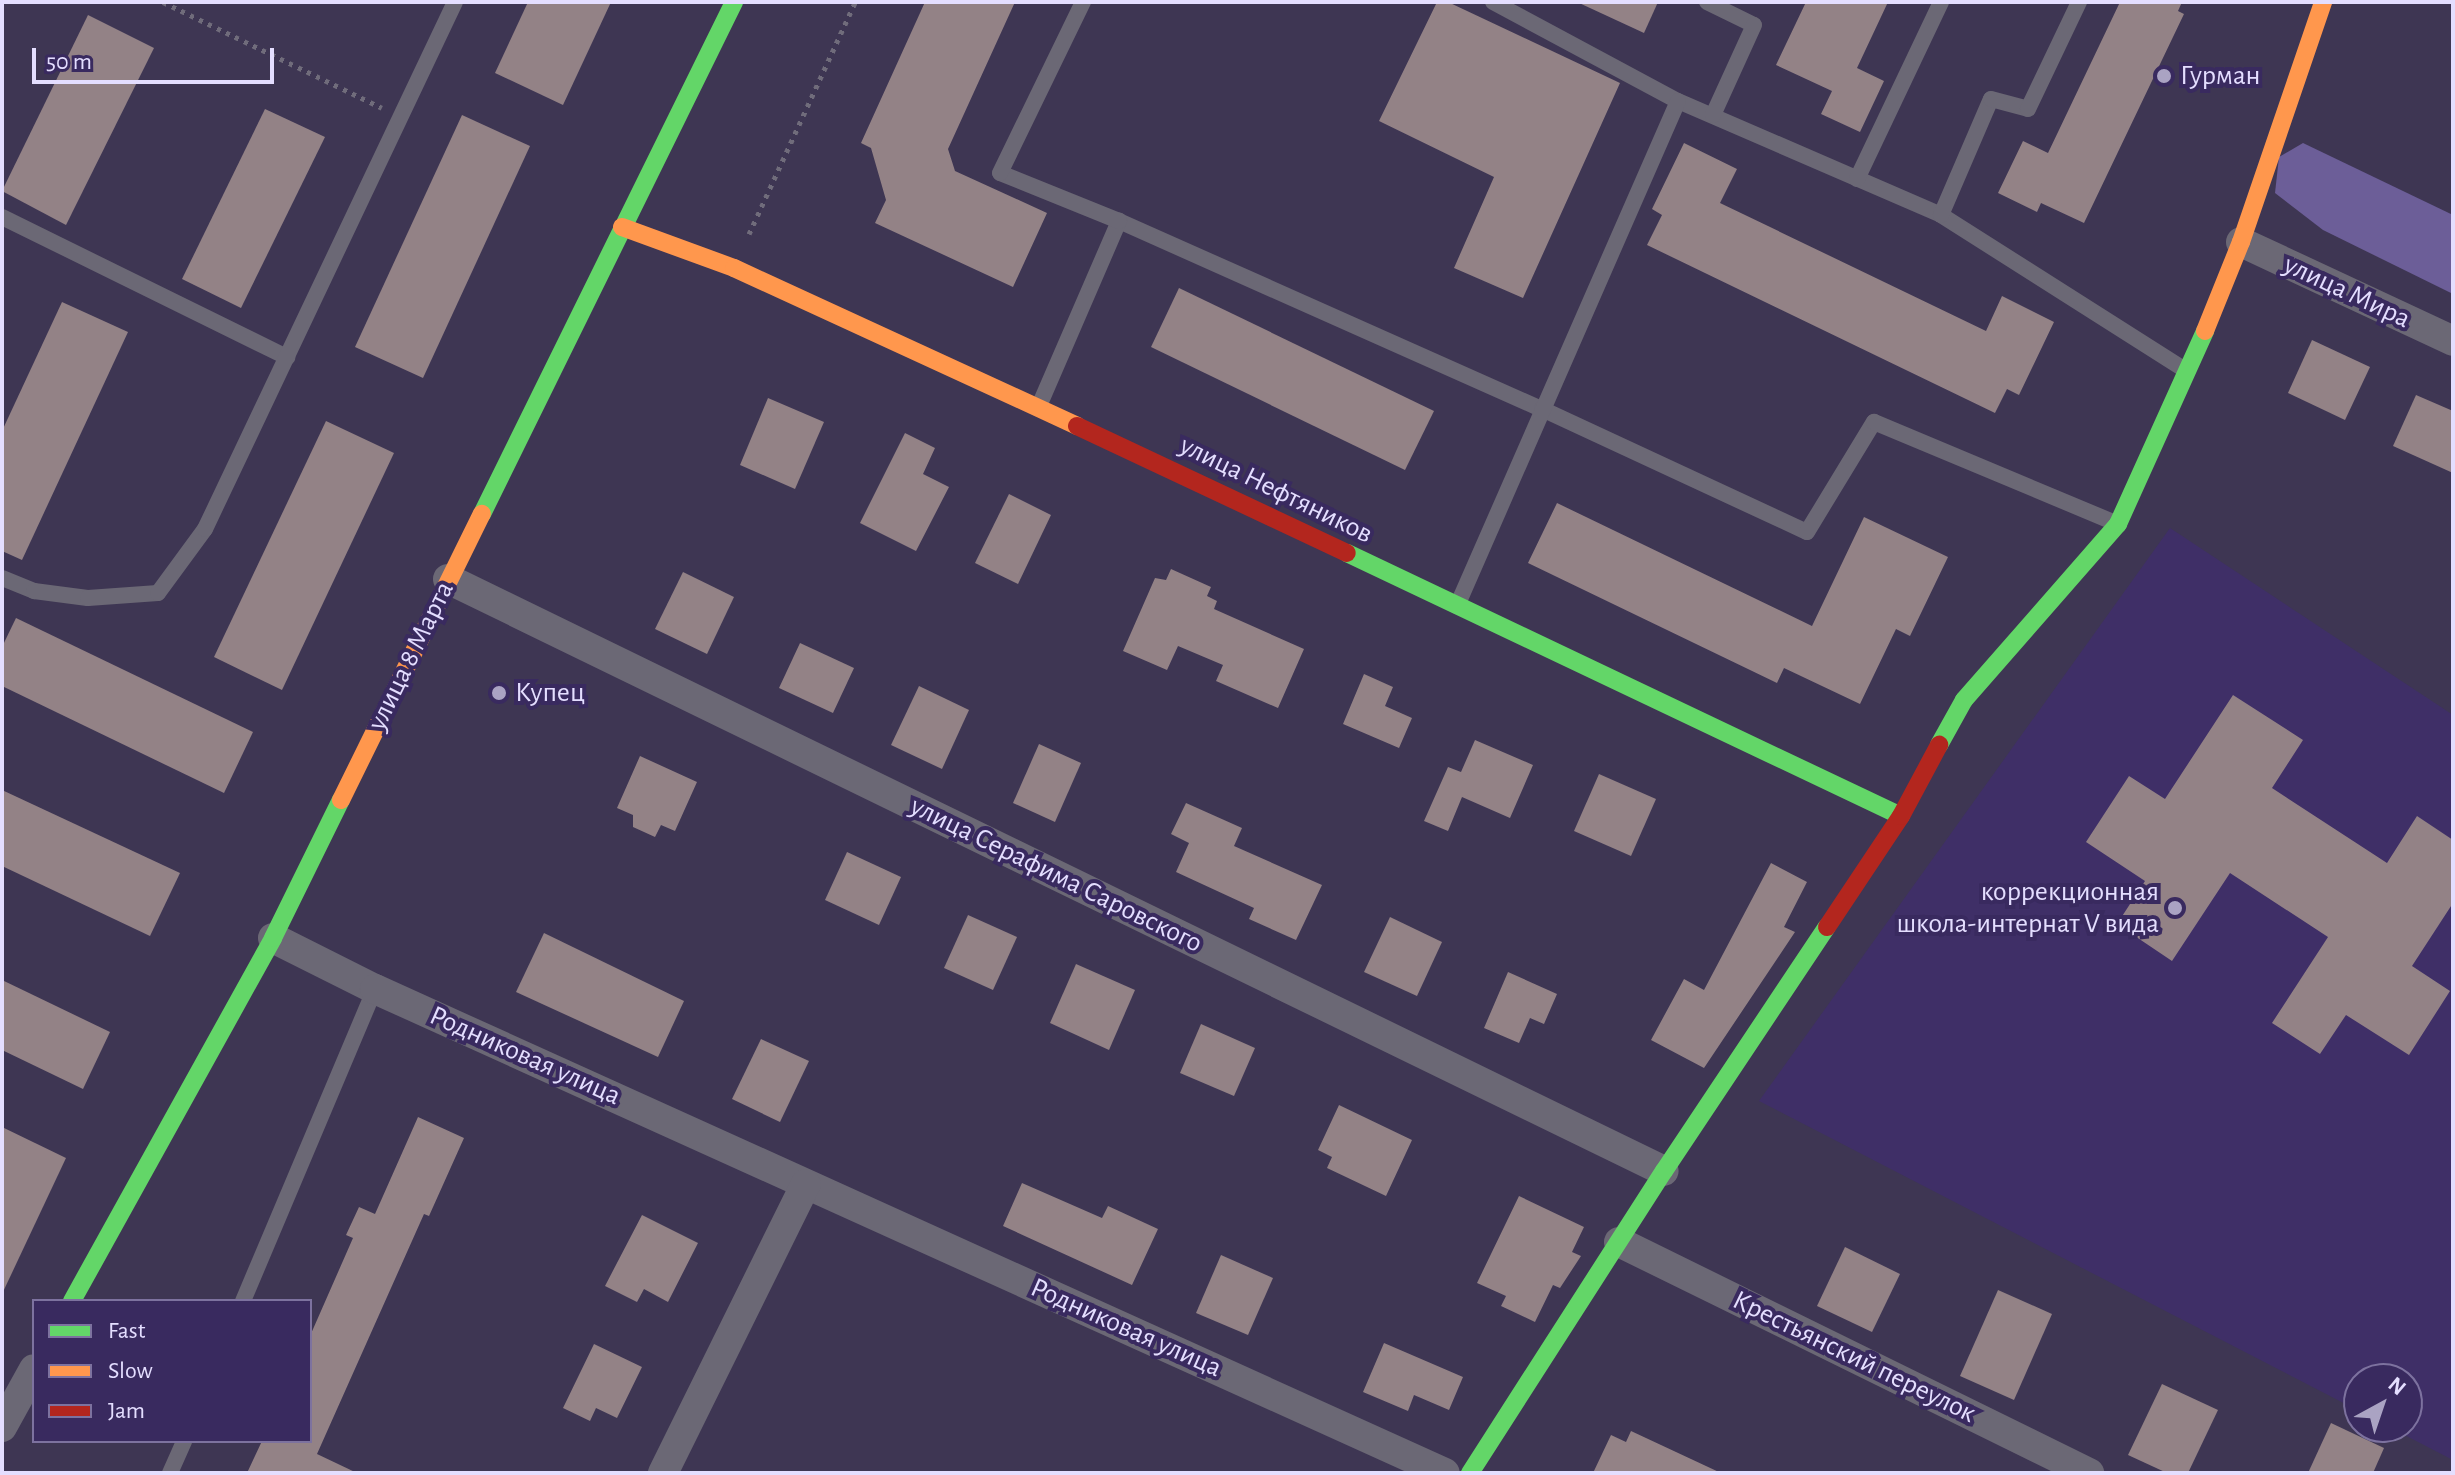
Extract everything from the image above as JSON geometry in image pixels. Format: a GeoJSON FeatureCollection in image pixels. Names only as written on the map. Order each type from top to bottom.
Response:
{"type":"FeatureCollection","features":[{"type":"Feature","properties":{"kind":"street","name":"улица 8 Марта"},"geometry":{"type":"LineString","coordinates":[[73,1299],[273,938],[734,2]]}},
{"type":"Feature","properties":{"kind":"street"},"geometry":{"type":"LineString","coordinates":[[1470,1473],[1664,1171],[1901,816],[1964,700],[2118,524],[2188,372],[2241,242],[2323,2]]}},
{"type":"Feature","properties":{"kind":"street","name":"улица Нефтяников"},"geometry":{"type":"LineString","coordinates":[[622,227],[734,268],[1038,407],[1901,816]]}},
{"type":"Feature","properties":{"kind":"street","name":"улица Мира"},"geometry":{"type":"LineString","coordinates":[[2241,242],[2453,341]]}},
{"type":"Feature","properties":{"kind":"street","name":"улица Серафима Саровского"},"geometry":{"type":"LineString","coordinates":[[448,579],[1664,1171]]}},
{"type":"Feature","properties":{"kind":"street","name":"Родниковая улица"},"geometry":{"type":"LineString","coordinates":[[273,938],[375,989],[1445,1473]]}},
{"type":"Feature","properties":{"kind":"street"},"geometry":{"type":"LineString","coordinates":[[663,1473],[806,1184]]}},
{"type":"Feature","properties":{"kind":"street","name":"Крестьянский переулок"},"geometry":{"type":"LineString","coordinates":[[1619,1242],[2089,1473]]}},
{"type":"Feature","properties":{"kind":"street"},"geometry":{"type":"LineString","coordinates":[[2,1427],[32,1373]]}},
{"type":"Feature","properties":{"kind":"lane"},"geometry":{"type":"LineString","coordinates":[[2,578],[34,591],[88,598],[158,593],[205,529],[455,2]]}},
{"type":"Feature","properties":{"kind":"lane"},"geometry":{"type":"LineString","coordinates":[[1083,2],[1000,173],[1119,221],[1542,409],[1807,532],[1874,422],[2118,524]]}},
{"type":"Feature","properties":{"kind":"lane"},"geometry":{"type":"LineString","coordinates":[[1493,2],[1678,101],[1941,215],[2188,372]]}},
{"type":"Feature","properties":{"kind":"lane"},"geometry":{"type":"LineString","coordinates":[[1707,2],[1754,25],[1713,115]]}},
{"type":"Feature","properties":{"kind":"lane"},"geometry":{"type":"LineString","coordinates":[[1857,179],[1941,2]]}},
{"type":"Feature","properties":{"kind":"lane"},"geometry":{"type":"LineString","coordinates":[[1941,215],[1991,99],[2028,109],[2079,2]]}},
{"type":"Feature","properties":{"kind":"lane"},"geometry":{"type":"LineString","coordinates":[[1456,607],[1678,101]]}},
{"type":"Feature","properties":{"kind":"lane"},"geometry":{"type":"LineString","coordinates":[[2,217],[287,357]]}},
{"type":"Feature","properties":{"kind":"lane"},"geometry":{"type":"LineString","coordinates":[[1038,407],[1119,221]]}},
{"type":"Feature","properties":{"kind":"lane"},"geometry":{"type":"LineString","coordinates":[[244,1299],[375,989]]}},
{"type":"Feature","properties":{"kind":"lane"},"geometry":{"type":"LineString","coordinates":[[170,1473],[183,1443]]}},
{"type":"Feature","properties":{"kind":"path"},"geometry":{"type":"LineString","coordinates":[[163,2],[401,118]]}},
{"type":"Feature","properties":{"kind":"path"},"geometry":{"type":"LineString","coordinates":[[734,268],[855,2]]}},
{"type":"Feature","properties":{"kind":"shaded area"},"geometry":{"type":"Polygon","coordinates":[[[2303,143],[2453,215],[2453,294],[2323,230],[2275,193],[2279,157],[2303,143]]]}},
{"type":"Feature","properties":{"kind":"shaded area","name":"коррекционная школа-интернат V вида"},"geometry":{"type":"Polygon","coordinates":[[[2170,528],[2453,715],[2453,1460],[2420,1443],[2423,1443],[2423,1363],[2343,1363],[2343,1403],[1759,1101],[2170,528]]]}},
{"type":"Feature","properties":{"kind":"building"},"geometry":{"type":"Polygon","coordinates":[[[528,2],[611,2],[563,105],[495,73],[528,2]]]}},
{"type":"Feature","properties":{"kind":"building"},"geometry":{"type":"Polygon","coordinates":[[[925,2],[1015,2],[948,149],[955,171],[1047,213],[1013,287],[875,223],[886,200],[871,148],[861,143],[925,2]]]}},
{"type":"Feature","properties":{"kind":"building"},"geometry":{"type":"Polygon","coordinates":[[[1437,2],[1448,2],[1620,83],[1523,298],[1454,268],[1494,177],[1379,121],[1437,2]]]}},
{"type":"Feature","properties":{"kind":"building"},"geometry":{"type":"Polygon","coordinates":[[[1577,2],[1658,2],[1644,33],[1577,2]]]}},
{"type":"Feature","properties":{"kind":"building"},"geometry":{"type":"Polygon","coordinates":[[[1806,2],[1888,2],[1857,68],[1884,81],[1860,132],[1821,114],[1832,91],[1776,65],[1806,2]]]}},
{"type":"Feature","properties":{"kind":"building"},"geometry":{"type":"Polygon","coordinates":[[[2120,2],[2182,2],[2178,11],[2184,14],[2084,223],[2041,203],[2037,212],[1998,193],[2023,141],[2048,153],[2120,2]]]}},
{"type":"Feature","properties":{"kind":"building"},"geometry":{"type":"Polygon","coordinates":[[[88,15],[154,48],[66,225],[2,191],[88,15]]]}},
{"type":"Feature","properties":{"kind":"building"},"geometry":{"type":"Polygon","coordinates":[[[265,109],[325,137],[241,308],[182,279],[265,109]]]}},
{"type":"Feature","properties":{"kind":"building"},"geometry":{"type":"Polygon","coordinates":[[[462,115],[530,146],[423,378],[355,347],[462,115]]]}},
{"type":"Feature","properties":{"kind":"building"},"geometry":{"type":"Polygon","coordinates":[[[1684,143],[1737,169],[1720,203],[1986,331],[2002,296],[2054,322],[2019,395],[2007,389],[1995,413],[1647,245],[1662,215],[1652,209],[1684,143]]]}},
{"type":"Feature","properties":{"kind":"building"},"geometry":{"type":"Polygon","coordinates":[[[1179,288],[1434,411],[1405,470],[1151,347],[1179,288]]]}},
{"type":"Feature","properties":{"kind":"building"},"geometry":{"type":"Polygon","coordinates":[[[62,302],[128,332],[22,560],[2,551],[2,431],[62,302]]]}},
{"type":"Feature","properties":{"kind":"building"},"geometry":{"type":"Polygon","coordinates":[[[2312,340],[2370,367],[2345,420],[2288,393],[2312,340]]]}},
{"type":"Feature","properties":{"kind":"building"},"geometry":{"type":"Polygon","coordinates":[[[2416,395],[2453,411],[2453,473],[2393,446],[2416,395]]]}},
{"type":"Feature","properties":{"kind":"building"},"geometry":{"type":"Polygon","coordinates":[[[768,398],[824,422],[795,489],[740,465],[768,398]]]}},
{"type":"Feature","properties":{"kind":"building"},"geometry":{"type":"Polygon","coordinates":[[[326,421],[394,453],[282,690],[214,657],[326,421]]]}},
{"type":"Feature","properties":{"kind":"building"},"geometry":{"type":"Polygon","coordinates":[[[905,433],[935,448],[923,474],[949,487],[916,551],[860,523],[905,433]]]}},
{"type":"Feature","properties":{"kind":"building"},"geometry":{"type":"Polygon","coordinates":[[[1009,494],[1051,515],[1018,584],[975,563],[1009,494]]]}},
{"type":"Feature","properties":{"kind":"building"},"geometry":{"type":"Polygon","coordinates":[[[1557,503],[1812,626],[1864,517],[1948,557],[1910,636],[1896,629],[1860,704],[1784,668],[1777,683],[1528,563],[1557,503]]]}},
{"type":"Feature","properties":{"kind":"building"},"geometry":{"type":"Polygon","coordinates":[[[1171,569],[1211,587],[1207,596],[1217,601],[1214,609],[1304,649],[1278,708],[1216,681],[1223,665],[1178,646],[1167,670],[1123,651],[1155,578],[1166,580],[1171,569]]]}},
{"type":"Feature","properties":{"kind":"building"},"geometry":{"type":"Polygon","coordinates":[[[683,572],[734,597],[707,654],[655,629],[683,572]]]}},
{"type":"Feature","properties":{"kind":"building"},"geometry":{"type":"Polygon","coordinates":[[[16,618],[253,732],[224,793],[2,686],[2,647],[16,618]]]}},
{"type":"Feature","properties":{"kind":"building"},"geometry":{"type":"Polygon","coordinates":[[[800,643],[854,668],[833,713],[779,688],[800,643]]]}},
{"type":"Feature","properties":{"kind":"building"},"geometry":{"type":"Polygon","coordinates":[[[1364,674],[1393,687],[1385,706],[1412,718],[1399,748],[1343,724],[1364,674]]]}},
{"type":"Feature","properties":{"kind":"building"},"geometry":{"type":"Polygon","coordinates":[[[919,686],[969,710],[942,769],[891,745],[919,686]]]}},
{"type":"Feature","properties":{"kind":"building"},"geometry":{"type":"Polygon","coordinates":[[[2233,695],[2303,740],[2272,788],[2387,863],[2417,816],[2453,840],[2453,903],[2412,966],[2450,991],[2409,1055],[2346,1015],[2320,1054],[2272,1023],[2328,937],[2230,873],[2172,961],[2117,924],[2145,881],[2086,842],[2129,776],[2165,799],[2233,695]]]}},
{"type":"Feature","properties":{"kind":"building"},"geometry":{"type":"Polygon","coordinates":[[[1475,740],[1533,765],[1510,818],[1462,797],[1448,831],[1424,821],[1448,767],[1461,772],[1475,740]]]}},
{"type":"Feature","properties":{"kind":"building"},"geometry":{"type":"Polygon","coordinates":[[[1039,744],[1081,763],[1055,822],[1013,803],[1039,744]]]}},
{"type":"Feature","properties":{"kind":"building"},"geometry":{"type":"Polygon","coordinates":[[[640,756],[697,782],[675,831],[661,825],[655,837],[633,827],[633,815],[617,808],[640,756]]]}},
{"type":"Feature","properties":{"kind":"building"},"geometry":{"type":"Polygon","coordinates":[[[1599,774],[1656,799],[1631,856],[1574,831],[1599,774]]]}},
{"type":"Feature","properties":{"kind":"building"},"geometry":{"type":"Polygon","coordinates":[[[2,790],[180,873],[150,936],[2,866],[2,790]]]}},
{"type":"Feature","properties":{"kind":"building"},"geometry":{"type":"Polygon","coordinates":[[[1186,803],[1242,828],[1234,846],[1322,885],[1296,940],[1249,919],[1254,908],[1176,872],[1189,843],[1171,834],[1186,803]]]}},
{"type":"Feature","properties":{"kind":"building"},"geometry":{"type":"Polygon","coordinates":[[[847,852],[901,877],[879,925],[825,900],[847,852]]]}},
{"type":"Feature","properties":{"kind":"building"},"geometry":{"type":"Polygon","coordinates":[[[1771,863],[1807,882],[1784,927],[1795,932],[1704,1068],[1651,1040],[1684,979],[1704,990],[1771,863]]]}},
{"type":"Feature","properties":{"kind":"building"},"geometry":{"type":"Polygon","coordinates":[[[968,915],[1017,937],[993,990],[944,968],[968,915]]]}},
{"type":"Feature","properties":{"kind":"building"},"geometry":{"type":"Polygon","coordinates":[[[1390,917],[1442,942],[1417,996],[1364,972],[1390,917]]]}},
{"type":"Feature","properties":{"kind":"building"},"geometry":{"type":"Polygon","coordinates":[[[544,933],[684,1001],[658,1057],[516,992],[544,933]]]}},
{"type":"Feature","properties":{"kind":"building"},"geometry":{"type":"Polygon","coordinates":[[[1076,964],[1135,990],[1109,1050],[1050,1023],[1076,964]]]}},
{"type":"Feature","properties":{"kind":"building"},"geometry":{"type":"Polygon","coordinates":[[[1508,972],[1557,994],[1544,1024],[1530,1018],[1519,1043],[1484,1028],[1508,972]]]}},
{"type":"Feature","properties":{"kind":"building"},"geometry":{"type":"Polygon","coordinates":[[[2,980],[110,1032],[83,1089],[2,1050],[2,980]]]}},
{"type":"Feature","properties":{"kind":"building"},"geometry":{"type":"Polygon","coordinates":[[[1201,1024],[1255,1048],[1234,1096],[1180,1073],[1201,1024]]]}},
{"type":"Feature","properties":{"kind":"building"},"geometry":{"type":"Polygon","coordinates":[[[761,1039],[809,1061],[780,1122],[732,1099],[761,1039]]]}},
{"type":"Feature","properties":{"kind":"building"},"geometry":{"type":"Polygon","coordinates":[[[1339,1105],[1412,1140],[1386,1196],[1327,1168],[1332,1157],[1318,1150],[1339,1105]]]}},
{"type":"Feature","properties":{"kind":"building"},"geometry":{"type":"Polygon","coordinates":[[[418,1117],[464,1138],[429,1216],[424,1214],[317,1454],[357,1473],[247,1473],[261,1443],[312,1443],[312,1331],[353,1238],[346,1235],[359,1207],[375,1214],[418,1117]]]}},
{"type":"Feature","properties":{"kind":"building"},"geometry":{"type":"Polygon","coordinates":[[[2,1127],[66,1158],[2,1294],[2,1127]]]}},
{"type":"Feature","properties":{"kind":"building"},"geometry":{"type":"Polygon","coordinates":[[[1022,1183],[1102,1218],[1108,1206],[1158,1229],[1132,1285],[1003,1226],[1022,1183]]]}},
{"type":"Feature","properties":{"kind":"building"},"geometry":{"type":"Polygon","coordinates":[[[1519,1196],[1584,1227],[1572,1252],[1581,1256],[1560,1288],[1553,1285],[1535,1322],[1501,1306],[1506,1296],[1477,1283],[1519,1196]]]}},
{"type":"Feature","properties":{"kind":"building"},"geometry":{"type":"Polygon","coordinates":[[[642,1215],[698,1243],[668,1302],[644,1289],[637,1302],[605,1286],[642,1215]]]}},
{"type":"Feature","properties":{"kind":"building"},"geometry":{"type":"Polygon","coordinates":[[[1845,1247],[1900,1274],[1872,1332],[1817,1306],[1845,1247]]]}},
{"type":"Feature","properties":{"kind":"building"},"geometry":{"type":"Polygon","coordinates":[[[1221,1255],[1273,1278],[1248,1335],[1196,1313],[1221,1255]]]}},
{"type":"Feature","properties":{"kind":"building"},"geometry":{"type":"Polygon","coordinates":[[[1998,1290],[2052,1314],[2014,1400],[1960,1376],[1998,1290]]]}},
{"type":"Feature","properties":{"kind":"building"},"geometry":{"type":"Polygon","coordinates":[[[1384,1343],[1463,1377],[1449,1410],[1414,1395],[1408,1411],[1363,1392],[1384,1343]]]}},
{"type":"Feature","properties":{"kind":"building"},"geometry":{"type":"Polygon","coordinates":[[[594,1344],[642,1367],[617,1418],[596,1408],[590,1421],[563,1408],[594,1344]]]}},
{"type":"Feature","properties":{"kind":"building"},"geometry":{"type":"Polygon","coordinates":[[[2162,1384],[2218,1410],[2188,1473],[2167,1473],[2128,1455],[2162,1384]]]}},
{"type":"Feature","properties":{"kind":"building"},"geometry":{"type":"Polygon","coordinates":[[[2331,1423],[2343,1429],[2343,1443],[2373,1443],[2384,1448],[2373,1473],[2308,1473],[2331,1423]]]}},
{"type":"Feature","properties":{"kind":"building"},"geometry":{"type":"Polygon","coordinates":[[[1631,1431],[1721,1473],[1593,1473],[1611,1435],[1626,1442],[1631,1431]]]}},
{"type":"Feature","properties":{"kind":"traffic: fast"},"geometry":{"type":"LineString","coordinates":[[482,514],[734,2]]}},
{"type":"Feature","properties":{"kind":"traffic: fast"},"geometry":{"type":"LineString","coordinates":[[1939,745],[1964,700],[2118,524],[2205,331]]}},
{"type":"Feature","properties":{"kind":"traffic: fast"},"geometry":{"type":"LineString","coordinates":[[1347,553],[1901,816]]}},
{"type":"Feature","properties":{"kind":"traffic: fast"},"geometry":{"type":"LineString","coordinates":[[73,1299],[273,938],[341,800]]}},
{"type":"Feature","properties":{"kind":"traffic: fast"},"geometry":{"type":"LineString","coordinates":[[1470,1473],[1664,1171],[1827,927]]}},
{"type":"Feature","properties":{"kind":"traffic: slow"},"geometry":{"type":"LineString","coordinates":[[2205,331],[2241,242],[2323,2]]}},
{"type":"Feature","properties":{"kind":"traffic: slow"},"geometry":{"type":"LineString","coordinates":[[622,227],[734,268],[1077,426]]}},
{"type":"Feature","properties":{"kind":"traffic: slow"},"geometry":{"type":"LineString","coordinates":[[341,800],[482,514]]}},
{"type":"Feature","properties":{"kind":"traffic: jam"},"geometry":{"type":"LineString","coordinates":[[1077,426],[1347,553]]}},
{"type":"Feature","properties":{"kind":"traffic: jam"},"geometry":{"type":"LineString","coordinates":[[1827,927],[1901,816],[1939,745]]}},
{"type":"Feature","properties":{"kind":"place","name":"Гурман"},"geometry":{"type":"Point","coordinates":[2164,76]}},
{"type":"Feature","properties":{"kind":"place","name":"Купец"},"geometry":{"type":"Point","coordinates":[499,693]}},
{"type":"Feature","properties":{"kind":"place","name":"коррекционная школа-интернат V вида"},"geometry":{"type":"Point","coordinates":[2175,908]}}]}
